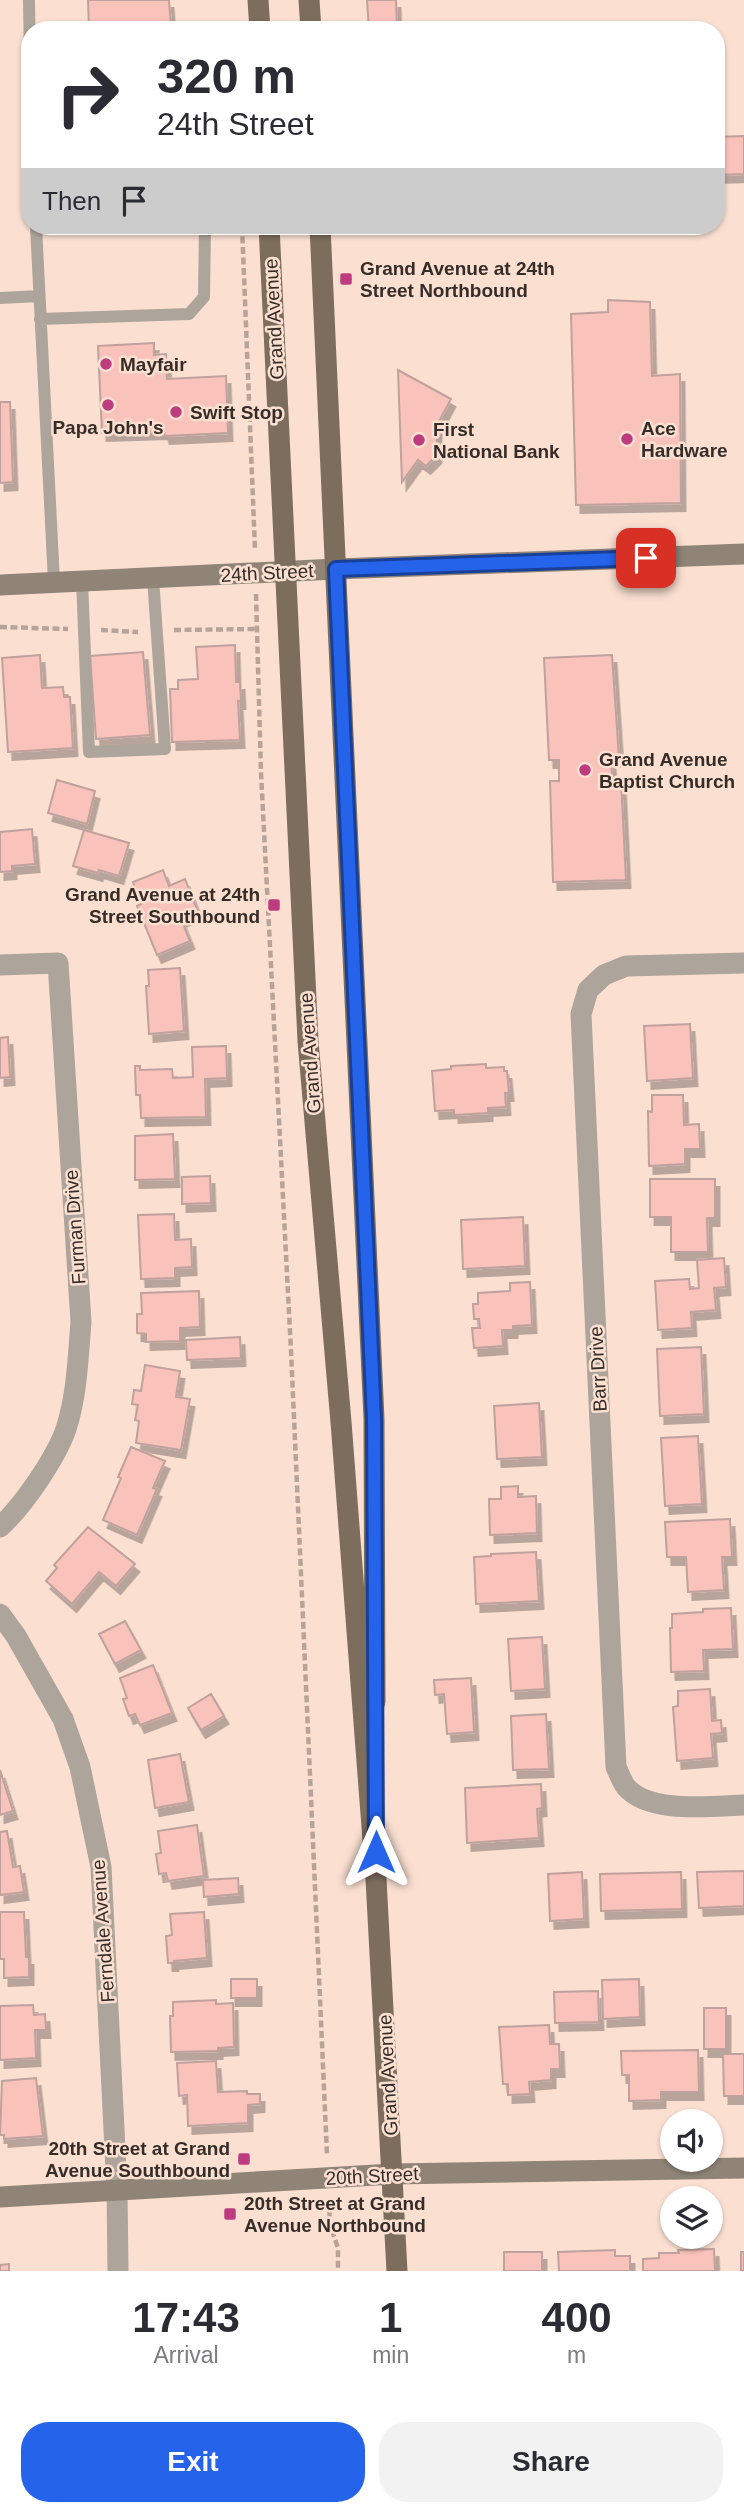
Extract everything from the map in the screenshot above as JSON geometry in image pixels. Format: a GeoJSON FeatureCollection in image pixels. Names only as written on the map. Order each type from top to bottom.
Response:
{"type":"FeatureCollection","features":[{"type":"Feature","properties":{"kind":"main road"},"geometry":{"type":"LineString","coordinates":[[258,0],[259,21]]}},
{"type":"Feature","properties":{"kind":"main road"},"geometry":{"type":"LineString","coordinates":[[309,0],[310,21]]}},
{"type":"Feature","properties":{"kind":"main road","name":"Grand Avenue"},"geometry":{"type":"LineString","coordinates":[[269,235],[308,1041],[376,1879],[397,2271]]}},
{"type":"Feature","properties":{"kind":"main road","name":"Grand Avenue"},"geometry":{"type":"LineString","coordinates":[[320,235],[374,1419],[376,1879]]}},
{"type":"Feature","properties":{"kind":"main road","name":"24th Street"},"geometry":{"type":"LineString","coordinates":[[0,585],[744,554]]}},
{"type":"Feature","properties":{"kind":"main road","name":"20th Street"},"geometry":{"type":"LineString","coordinates":[[0,2197],[393,2174],[744,2168]]}},
{"type":"Feature","properties":{"kind":"street","name":"Furman Drive"},"geometry":{"type":"LineString","coordinates":[[0,965],[58,963],[81,1322],[77,1376],[65,1430],[36,1485],[0,1527]]}},
{"type":"Feature","properties":{"kind":"street","name":"Barr Drive"},"geometry":{"type":"LineString","coordinates":[[744,963],[626,966],[604,975],[588,990],[581,1014],[616,1767],[626,1787],[646,1802],[672,1806],[744,1805]]}},
{"type":"Feature","properties":{"kind":"street","name":"Ferndale Avenue"},"geometry":{"type":"LineString","coordinates":[[0,1614],[16,1636],[63,1719],[80,1767],[101,1867],[117,2190],[118,2271]]}},
{"type":"Feature","properties":{"kind":"lane"},"geometry":{"type":"LineString","coordinates":[[29,0],[29,21]]}},
{"type":"Feature","properties":{"kind":"lane"},"geometry":{"type":"LineString","coordinates":[[36,235],[54,582]]}},
{"type":"Feature","properties":{"kind":"lane"},"geometry":{"type":"LineString","coordinates":[[40,319],[189,314],[204,297],[205,235]]}},
{"type":"Feature","properties":{"kind":"lane"},"geometry":{"type":"LineString","coordinates":[[0,298],[39,296]]}},
{"type":"Feature","properties":{"kind":"lane"},"geometry":{"type":"LineString","coordinates":[[82,581],[89,752],[165,749],[153,578]]}},
{"type":"Feature","properties":{"kind":"path"},"geometry":{"type":"LineString","coordinates":[[242,235],[254,526]]}},
{"type":"Feature","properties":{"kind":"path"},"geometry":{"type":"LineString","coordinates":[[0,626],[158,631],[257,629],[261,773],[292,1365],[327,2157]]}},
{"type":"Feature","properties":{"kind":"path"},"geometry":{"type":"LineString","coordinates":[[329,2203],[330,2225],[338,2248],[338,2271]]}},
{"type":"Feature","properties":{"kind":"building"},"geometry":{"type":"Polygon","coordinates":[[[88,0],[169,0],[171,21],[89,21],[88,0]]]}},
{"type":"Feature","properties":{"kind":"building"},"geometry":{"type":"Polygon","coordinates":[[[367,0],[396,0],[397,21],[368,21],[367,0]]]}},
{"type":"Feature","properties":{"kind":"building"},"geometry":{"type":"Polygon","coordinates":[[[744,136],[744,174],[725,175],[725,137],[744,136]]]}},
{"type":"Feature","properties":{"kind":"building","name":"Ace Hardware"},"geometry":{"type":"Polygon","coordinates":[[[608,300],[650,302],[652,376],[680,374],[681,503],[576,505],[571,314],[608,312],[608,300]]]}},
{"type":"Feature","properties":{"kind":"building"},"geometry":{"type":"Polygon","coordinates":[[[154,343],[154,355],[166,354],[167,379],[226,376],[228,433],[165,436],[164,431],[102,433],[98,346],[154,343]]]}},
{"type":"Feature","properties":{"kind":"building","name":"First National Bank"},"geometry":{"type":"Polygon","coordinates":[[[398,370],[451,399],[437,425],[437,455],[426,466],[418,460],[402,482],[398,370]]]}},
{"type":"Feature","properties":{"kind":"building"},"geometry":{"type":"Polygon","coordinates":[[[0,402],[10,402],[13,482],[0,483],[0,402]]]}},
{"type":"Feature","properties":{"kind":"building"},"geometry":{"type":"Polygon","coordinates":[[[235,645],[236,682],[240,682],[241,701],[238,701],[240,740],[172,742],[170,689],[178,689],[178,680],[198,679],[196,647],[235,645]]]}},
{"type":"Feature","properties":{"kind":"building"},"geometry":{"type":"Polygon","coordinates":[[[143,652],[150,735],[96,739],[90,656],[143,652]]]}},
{"type":"Feature","properties":{"kind":"building"},"geometry":{"type":"Polygon","coordinates":[[[40,655],[42,688],[63,687],[64,697],[70,697],[73,748],[8,752],[2,658],[40,655]]]}},
{"type":"Feature","properties":{"kind":"building","name":"Grand Avenue Baptist Church"},"geometry":{"type":"Polygon","coordinates":[[[612,655],[619,758],[611,759],[612,779],[621,779],[626,880],[553,882],[550,781],[559,781],[559,760],[549,760],[544,658],[612,655]]]}},
{"type":"Feature","properties":{"kind":"building"},"geometry":{"type":"Polygon","coordinates":[[[57,780],[95,791],[87,824],[48,813],[57,780]]]}},
{"type":"Feature","properties":{"kind":"building"},"geometry":{"type":"Polygon","coordinates":[[[32,829],[35,864],[12,866],[12,871],[0,872],[0,832],[32,829]]]}},
{"type":"Feature","properties":{"kind":"building"},"geometry":{"type":"Polygon","coordinates":[[[84,830],[129,843],[119,876],[73,866],[84,830]]]}},
{"type":"Feature","properties":{"kind":"building"},"geometry":{"type":"Polygon","coordinates":[[[163,870],[169,886],[185,879],[198,912],[181,919],[190,941],[157,955],[137,906],[141,904],[133,882],[163,870]]]}},
{"type":"Feature","properties":{"kind":"building"},"geometry":{"type":"Polygon","coordinates":[[[180,968],[184,1031],[149,1034],[146,986],[149,986],[148,970],[180,968]]]}},
{"type":"Feature","properties":{"kind":"building"},"geometry":{"type":"Polygon","coordinates":[[[690,1024],[693,1078],[647,1081],[644,1026],[690,1024]]]}},
{"type":"Feature","properties":{"kind":"building"},"geometry":{"type":"Polygon","coordinates":[[[8,1037],[10,1077],[0,1078],[0,1038],[8,1037]]]}},
{"type":"Feature","properties":{"kind":"building"},"geometry":{"type":"Polygon","coordinates":[[[226,1046],[227,1078],[205,1079],[206,1117],[141,1118],[140,1095],[136,1095],[135,1066],[140,1066],[140,1070],[172,1069],[173,1078],[193,1077],[192,1047],[226,1046]]]}},
{"type":"Feature","properties":{"kind":"building"},"geometry":{"type":"Polygon","coordinates":[[[486,1064],[486,1068],[504,1067],[504,1071],[507,1071],[509,1093],[505,1093],[506,1107],[488,1108],[488,1113],[454,1115],[454,1110],[435,1111],[432,1071],[451,1069],[451,1066],[486,1064]]]}},
{"type":"Feature","properties":{"kind":"building"},"geometry":{"type":"Polygon","coordinates":[[[652,1095],[683,1095],[684,1125],[699,1124],[700,1149],[685,1149],[685,1164],[649,1166],[648,1111],[652,1112],[652,1095]]]}},
{"type":"Feature","properties":{"kind":"building"},"geometry":{"type":"Polygon","coordinates":[[[173,1134],[175,1179],[135,1180],[135,1136],[173,1134]]]}},
{"type":"Feature","properties":{"kind":"building"},"geometry":{"type":"Polygon","coordinates":[[[210,1176],[211,1203],[182,1204],[182,1177],[210,1176]]]}},
{"type":"Feature","properties":{"kind":"building"},"geometry":{"type":"Polygon","coordinates":[[[650,1179],[715,1179],[715,1218],[707,1218],[708,1252],[671,1252],[671,1217],[650,1217],[650,1179]]]}},
{"type":"Feature","properties":{"kind":"building"},"geometry":{"type":"Polygon","coordinates":[[[174,1214],[175,1240],[191,1239],[192,1267],[175,1268],[175,1278],[141,1279],[138,1215],[174,1214]]]}},
{"type":"Feature","properties":{"kind":"building"},"geometry":{"type":"Polygon","coordinates":[[[523,1217],[525,1266],[463,1269],[461,1220],[523,1217]]]}},
{"type":"Feature","properties":{"kind":"building"},"geometry":{"type":"Polygon","coordinates":[[[724,1258],[726,1287],[714,1288],[716,1310],[691,1312],[692,1328],[658,1330],[655,1281],[689,1279],[690,1289],[699,1288],[697,1260],[724,1258]]]}},
{"type":"Feature","properties":{"kind":"building"},"geometry":{"type":"Polygon","coordinates":[[[530,1282],[532,1325],[513,1326],[513,1330],[502,1330],[503,1346],[474,1348],[472,1328],[480,1328],[479,1319],[474,1319],[473,1304],[478,1304],[478,1293],[510,1291],[510,1283],[530,1282]]]}},
{"type":"Feature","properties":{"kind":"building"},"geometry":{"type":"Polygon","coordinates":[[[199,1291],[200,1327],[180,1328],[180,1341],[146,1342],[146,1334],[137,1333],[137,1314],[142,1314],[141,1293],[199,1291]]]}},
{"type":"Feature","properties":{"kind":"building"},"geometry":{"type":"Polygon","coordinates":[[[240,1337],[241,1358],[187,1360],[186,1340],[240,1337]]]}},
{"type":"Feature","properties":{"kind":"building"},"geometry":{"type":"Polygon","coordinates":[[[701,1347],[704,1414],[660,1416],[657,1349],[701,1347]]]}},
{"type":"Feature","properties":{"kind":"building"},"geometry":{"type":"Polygon","coordinates":[[[145,1365],[180,1371],[176,1397],[190,1399],[181,1450],[136,1443],[139,1421],[135,1420],[138,1405],[132,1404],[134,1390],[141,1391],[145,1365]]]}},
{"type":"Feature","properties":{"kind":"building"},"geometry":{"type":"Polygon","coordinates":[[[539,1403],[542,1457],[497,1459],[494,1406],[539,1403]]]}},
{"type":"Feature","properties":{"kind":"building"},"geometry":{"type":"Polygon","coordinates":[[[698,1436],[702,1504],[665,1506],[661,1438],[698,1436]]]}},
{"type":"Feature","properties":{"kind":"building"},"geometry":{"type":"Polygon","coordinates":[[[131,1447],[165,1461],[153,1488],[157,1489],[137,1535],[103,1520],[131,1447]]]}},
{"type":"Feature","properties":{"kind":"building"},"geometry":{"type":"Polygon","coordinates":[[[518,1486],[518,1497],[536,1496],[537,1533],[490,1535],[489,1499],[501,1499],[501,1487],[518,1486]]]}},
{"type":"Feature","properties":{"kind":"building"},"geometry":{"type":"Polygon","coordinates":[[[730,1519],[732,1557],[722,1557],[724,1590],[688,1592],[686,1557],[667,1557],[665,1522],[730,1519]]]}},
{"type":"Feature","properties":{"kind":"building"},"geometry":{"type":"Polygon","coordinates":[[[88,1527],[135,1564],[116,1586],[99,1572],[72,1604],[46,1581],[57,1568],[54,1565],[88,1527]]]}},
{"type":"Feature","properties":{"kind":"building"},"geometry":{"type":"Polygon","coordinates":[[[536,1552],[539,1601],[476,1604],[474,1557],[536,1552]]]}},
{"type":"Feature","properties":{"kind":"building"},"geometry":{"type":"Polygon","coordinates":[[[731,1608],[733,1649],[703,1650],[704,1671],[671,1672],[672,1614],[731,1608]]]}},
{"type":"Feature","properties":{"kind":"building"},"geometry":{"type":"Polygon","coordinates":[[[125,1621],[141,1650],[115,1664],[99,1634],[125,1621]]]}},
{"type":"Feature","properties":{"kind":"building"},"geometry":{"type":"Polygon","coordinates":[[[542,1637],[545,1689],[511,1691],[508,1639],[542,1637]]]}},
{"type":"Feature","properties":{"kind":"building"},"geometry":{"type":"Polygon","coordinates":[[[153,1665],[172,1713],[140,1725],[135,1714],[129,1716],[123,1699],[127,1698],[120,1678],[153,1665]]]}},
{"type":"Feature","properties":{"kind":"building"},"geometry":{"type":"Polygon","coordinates":[[[471,1678],[474,1732],[447,1734],[444,1694],[435,1695],[434,1680],[471,1678]]]}},
{"type":"Feature","properties":{"kind":"building"},"geometry":{"type":"Polygon","coordinates":[[[710,1689],[712,1721],[721,1720],[722,1733],[711,1734],[713,1758],[677,1761],[673,1707],[678,1706],[678,1691],[710,1689]]]}},
{"type":"Feature","properties":{"kind":"building"},"geometry":{"type":"Polygon","coordinates":[[[211,1694],[224,1716],[201,1730],[188,1708],[211,1694]]]}},
{"type":"Feature","properties":{"kind":"building"},"geometry":{"type":"Polygon","coordinates":[[[546,1714],[549,1769],[513,1770],[511,1716],[546,1714]]]}},
{"type":"Feature","properties":{"kind":"building"},"geometry":{"type":"Polygon","coordinates":[[[180,1754],[189,1802],[155,1808],[148,1760],[180,1754]]]}},
{"type":"Feature","properties":{"kind":"building"},"geometry":{"type":"Polygon","coordinates":[[[0,1770],[13,1811],[0,1815],[0,1770]]]}},
{"type":"Feature","properties":{"kind":"building"},"geometry":{"type":"Polygon","coordinates":[[[541,1784],[542,1808],[537,1809],[539,1838],[467,1843],[465,1788],[541,1784]]]}},
{"type":"Feature","properties":{"kind":"building"},"geometry":{"type":"Polygon","coordinates":[[[197,1825],[204,1876],[168,1881],[166,1873],[159,1874],[156,1854],[161,1853],[158,1831],[197,1825]]]}},
{"type":"Feature","properties":{"kind":"building"},"geometry":{"type":"Polygon","coordinates":[[[7,1831],[13,1867],[20,1866],[24,1892],[0,1895],[0,1832],[7,1831]]]}},
{"type":"Feature","properties":{"kind":"building"},"geometry":{"type":"Polygon","coordinates":[[[744,1871],[744,1906],[699,1908],[697,1872],[744,1871]]]}},
{"type":"Feature","properties":{"kind":"building"},"geometry":{"type":"Polygon","coordinates":[[[582,1872],[584,1919],[550,1921],[548,1874],[582,1872]]]}},
{"type":"Feature","properties":{"kind":"building"},"geometry":{"type":"Polygon","coordinates":[[[681,1872],[682,1909],[601,1911],[600,1874],[681,1872]]]}},
{"type":"Feature","properties":{"kind":"building"},"geometry":{"type":"Polygon","coordinates":[[[238,1878],[239,1894],[204,1897],[203,1880],[238,1878]]]}},
{"type":"Feature","properties":{"kind":"building"},"geometry":{"type":"Polygon","coordinates":[[[0,1912],[24,1912],[29,1977],[4,1978],[4,1959],[0,1959],[0,1912]]]}},
{"type":"Feature","properties":{"kind":"building"},"geometry":{"type":"Polygon","coordinates":[[[204,1912],[207,1958],[168,1963],[166,1936],[172,1935],[170,1914],[204,1912]]]}},
{"type":"Feature","properties":{"kind":"building"},"geometry":{"type":"Polygon","coordinates":[[[231,1979],[257,1979],[257,1998],[231,1998],[231,1979]]]}},
{"type":"Feature","properties":{"kind":"building"},"geometry":{"type":"Polygon","coordinates":[[[639,1979],[640,2017],[603,2019],[602,1980],[639,1979]]]}},
{"type":"Feature","properties":{"kind":"building"},"geometry":{"type":"Polygon","coordinates":[[[598,1991],[599,2022],[555,2023],[554,1992],[598,1991]]]}},
{"type":"Feature","properties":{"kind":"building"},"geometry":{"type":"Polygon","coordinates":[[[216,2000],[216,2004],[233,2003],[234,2047],[218,2048],[218,2051],[171,2052],[170,2016],[173,2016],[173,2002],[216,2000]]]}},
{"type":"Feature","properties":{"kind":"building"},"geometry":{"type":"Polygon","coordinates":[[[33,2005],[34,2015],[45,2014],[46,2030],[35,2030],[36,2058],[0,2060],[0,2006],[33,2005]]]}},
{"type":"Feature","properties":{"kind":"building"},"geometry":{"type":"Polygon","coordinates":[[[704,2008],[726,2008],[726,2049],[704,2049],[704,2008]]]}},
{"type":"Feature","properties":{"kind":"building"},"geometry":{"type":"Polygon","coordinates":[[[549,2025],[550,2044],[559,2044],[560,2069],[551,2069],[551,2080],[529,2082],[530,2094],[508,2095],[508,2084],[503,2084],[499,2027],[549,2025]]]}},
{"type":"Feature","properties":{"kind":"building"},"geometry":{"type":"Polygon","coordinates":[[[698,2050],[699,2092],[661,2092],[661,2100],[629,2101],[629,2075],[622,2075],[621,2051],[698,2050]]]}},
{"type":"Feature","properties":{"kind":"building"},"geometry":{"type":"Polygon","coordinates":[[[723,2054],[744,2054],[744,2096],[724,2096],[723,2054]]]}},
{"type":"Feature","properties":{"kind":"building"},"geometry":{"type":"Polygon","coordinates":[[[216,2061],[218,2092],[247,2091],[247,2094],[260,2094],[260,2104],[248,2105],[248,2123],[188,2126],[187,2095],[179,2096],[177,2063],[216,2061]]]}},
{"type":"Feature","properties":{"kind":"building"},"geometry":{"type":"Polygon","coordinates":[[[36,2078],[43,2136],[4,2139],[4,2135],[0,2135],[2,2081],[36,2078]]]}},
{"type":"Feature","properties":{"kind":"building"},"geometry":{"type":"Polygon","coordinates":[[[714,2249],[715,2271],[643,2271],[643,2259],[659,2258],[659,2253],[679,2253],[678,2250],[714,2249]]]}},
{"type":"Feature","properties":{"kind":"building"},"geometry":{"type":"Polygon","coordinates":[[[615,2250],[615,2256],[630,2256],[630,2271],[559,2271],[558,2252],[615,2250]]]}},
{"type":"Feature","properties":{"kind":"building"},"geometry":{"type":"Polygon","coordinates":[[[504,2252],[542,2252],[542,2271],[504,2271],[504,2252]]]}},
{"type":"Feature","properties":{"kind":"building"},"geometry":{"type":"Polygon","coordinates":[[[741,2252],[744,2252],[744,2271],[741,2271],[741,2252]]]}},
{"type":"Feature","properties":{"kind":"building"},"geometry":{"type":"Polygon","coordinates":[[[9,2264],[9,2271],[0,2271],[0,2265],[9,2264]]]}},
{"type":"Feature","properties":{"kind":"place","name":"Grand Avenue at 24th Street Northbound"},"geometry":{"type":"Point","coordinates":[346,279]}},
{"type":"Feature","properties":{"kind":"place","name":"Mayfair"},"geometry":{"type":"Point","coordinates":[106,364]}},
{"type":"Feature","properties":{"kind":"place","name":"Papa John's"},"geometry":{"type":"Point","coordinates":[108,405]}},
{"type":"Feature","properties":{"kind":"place","name":"Swift Stop"},"geometry":{"type":"Point","coordinates":[176,412]}},
{"type":"Feature","properties":{"kind":"place","name":"Ace Hardware"},"geometry":{"type":"Point","coordinates":[627,439]}},
{"type":"Feature","properties":{"kind":"place","name":"First National Bank"},"geometry":{"type":"Point","coordinates":[419,440]}},
{"type":"Feature","properties":{"kind":"place","name":"Grand Avenue Baptist Church"},"geometry":{"type":"Point","coordinates":[585,770]}},
{"type":"Feature","properties":{"kind":"place","name":"Grand Avenue at 24th Street Southbound"},"geometry":{"type":"Point","coordinates":[274,905]}},
{"type":"Feature","properties":{"kind":"place","name":"20th Street at Grand Avenue Southbound"},"geometry":{"type":"Point","coordinates":[244,2159]}},
{"type":"Feature","properties":{"kind":"place","name":"20th Street at Grand Avenue Northbound"},"geometry":{"type":"Point","coordinates":[230,2214]}},
{"type":"Feature","properties":{"kind":"route"},"geometry":{"type":"LineString","coordinates":[[376,1852],[374,1419],[336,569],[646,558]]}}]}
